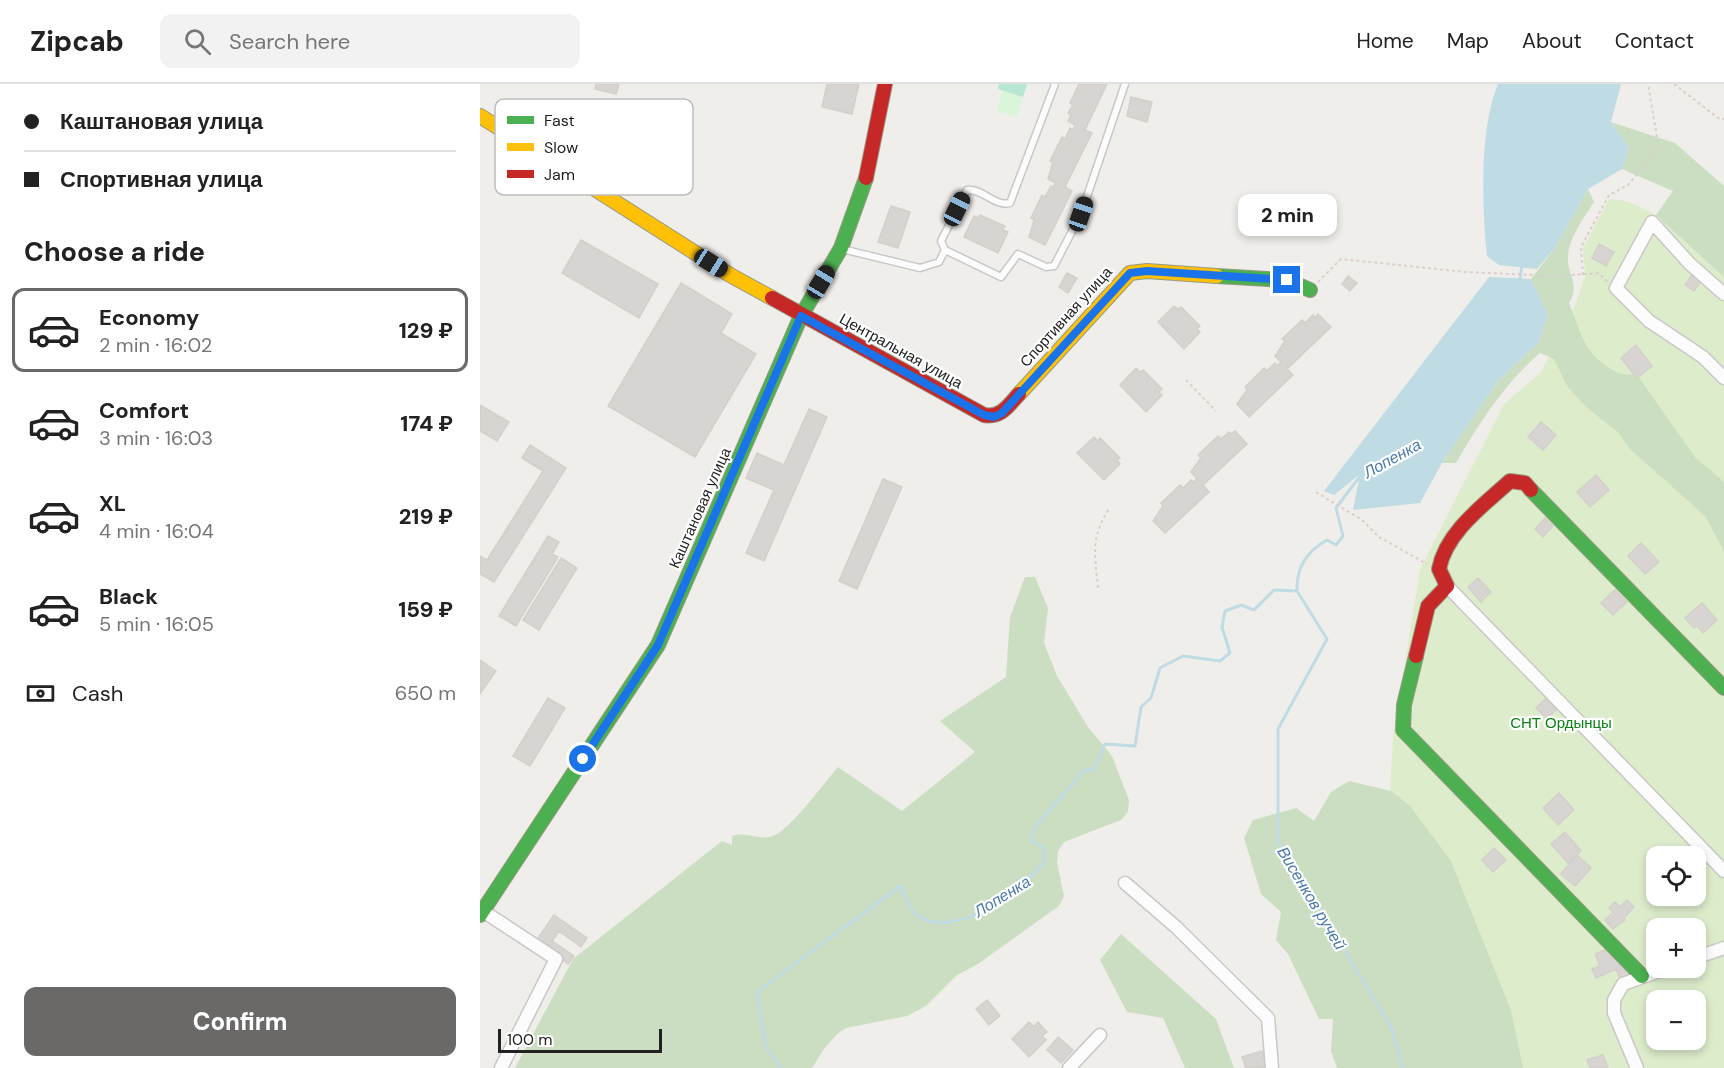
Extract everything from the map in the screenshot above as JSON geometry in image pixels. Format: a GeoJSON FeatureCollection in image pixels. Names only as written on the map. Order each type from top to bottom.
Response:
{"type":"FeatureCollection","features":[{"type":"Feature","properties":{"kind":"street","name":"Каштановая улица"},"geometry":{"type":"LineString","coordinates":[[481,913],[658,645],[801,316],[842,248],[864,189],[885,84]]}},
{"type":"Feature","properties":{"kind":"street","name":"Центральная улица"},"geometry":{"type":"LineString","coordinates":[[480,116],[495,126]]}},
{"type":"Feature","properties":{"kind":"street","name":"Центральная улица"},"geometry":{"type":"LineString","coordinates":[[604,195],[730,275],[801,316],[984,415],[994,417],[1002,413]]}},
{"type":"Feature","properties":{"kind":"street"},"geometry":{"type":"LineString","coordinates":[[1724,294],[1689,262],[1652,222],[1616,288],[1649,321],[1703,357],[1724,378]]}},
{"type":"Feature","properties":{"kind":"street","name":"Спортивная улица"},"geometry":{"type":"LineString","coordinates":[[1002,413],[1130,273],[1147,271],[1287,280],[1310,290]]}},
{"type":"Feature","properties":{"kind":"street"},"geometry":{"type":"LineString","coordinates":[[1724,688],[1525,483],[1510,481],[1464,523],[1443,554],[1439,569],[1447,586],[1724,871]]}},
{"type":"Feature","properties":{"kind":"street"},"geometry":{"type":"LineString","coordinates":[[1447,586],[1428,606],[1404,705],[1403,730],[1642,976]]}},
{"type":"Feature","properties":{"kind":"street"},"geometry":{"type":"LineString","coordinates":[[1125,882],[1176,927],[1268,1018],[1272,1068]]}},
{"type":"Feature","properties":{"kind":"street"},"geometry":{"type":"LineString","coordinates":[[481,913],[556,959],[501,1068]]}},
{"type":"Feature","properties":{"kind":"street"},"geometry":{"type":"LineString","coordinates":[[1706,954],[1724,948]]}},
{"type":"Feature","properties":{"kind":"street"},"geometry":{"type":"LineString","coordinates":[[1636,1068],[1614,1013],[1614,1000],[1623,984],[1646,975]]}},
{"type":"Feature","properties":{"kind":"street"},"geometry":{"type":"LineString","coordinates":[[1069,1068],[1100,1035]]}},
{"type":"Feature","properties":{"kind":"lane"},"geometry":{"type":"LineString","coordinates":[[1055,84],[1010,203],[1001,204],[974,190],[967,190],[941,241],[945,250],[1001,277],[1018,254],[1046,267],[1054,266],[1081,214],[1125,84]]}},
{"type":"Feature","properties":{"kind":"lane"},"geometry":{"type":"LineString","coordinates":[[842,248],[920,268],[939,262],[945,250]]}},
{"type":"Feature","properties":{"kind":"path"},"geometry":{"type":"LineString","coordinates":[[1583,275],[1581,247],[1609,195],[1628,185],[1659,148],[1648,84]]}},
{"type":"Feature","properties":{"kind":"path"},"geometry":{"type":"LineString","coordinates":[[1674,84],[1718,118],[1724,118]]}},
{"type":"Feature","properties":{"kind":"path"},"geometry":{"type":"LineString","coordinates":[[1310,290],[1341,259],[1465,272],[1531,275],[1598,273],[1616,288]]}},
{"type":"Feature","properties":{"kind":"path"},"geometry":{"type":"LineString","coordinates":[[1186,380],[1216,411]]}},
{"type":"Feature","properties":{"kind":"path"},"geometry":{"type":"LineString","coordinates":[[1316,492],[1362,520],[1379,537],[1434,568]]}},
{"type":"Feature","properties":{"kind":"path"},"geometry":{"type":"LineString","coordinates":[[1098,588],[1094,541],[1099,524],[1109,509]]}},
{"type":"Feature","properties":{"kind":"green space"},"geometry":{"type":"Polygon","coordinates":[[[999,84],[1027,84],[1023,97],[998,89],[999,84]]]}},
{"type":"Feature","properties":{"kind":"green space"},"geometry":{"type":"Polygon","coordinates":[[[1003,90],[1023,97],[1017,117],[997,111],[1003,90]]]}},
{"type":"Feature","properties":{"kind":"green space"},"geometry":{"type":"Polygon","coordinates":[[[1611,122],[1675,143],[1724,186],[1724,277],[1656,215],[1673,191],[1622,169],[1629,148],[1611,122]]]}},
{"type":"Feature","properties":{"kind":"green space"},"geometry":{"type":"Polygon","coordinates":[[[1588,189],[1594,202],[1578,228],[1569,250],[1568,264],[1574,290],[1569,303],[1591,352],[1598,360],[1618,373],[1637,375],[1695,457],[1724,482],[1724,551],[1705,516],[1630,449],[1618,432],[1586,407],[1567,386],[1554,359],[1540,353],[1515,378],[1494,404],[1456,463],[1442,463],[1498,381],[1539,342],[1548,314],[1531,279],[1555,248],[1588,189]]]}},
{"type":"Feature","properties":{"kind":"green space","name":"СНТ Ордынцы"},"geometry":{"type":"Polygon","coordinates":[[[1609,199],[1626,201],[1657,217],[1686,240],[1724,277],[1724,1068],[1523,1068],[1511,1010],[1451,861],[1390,791],[1393,737],[1420,569],[1504,404],[1541,372],[1573,311],[1585,276],[1583,248],[1609,199]]]}},
{"type":"Feature","properties":{"kind":"green space"},"geometry":{"type":"Polygon","coordinates":[[[1025,577],[1035,577],[1048,608],[1044,643],[1057,676],[1088,727],[1112,756],[1129,800],[1128,812],[1121,820],[1064,842],[1058,851],[1057,863],[1064,896],[1059,906],[978,964],[957,975],[926,1006],[907,1016],[846,1028],[837,1034],[824,1049],[812,1068],[515,1068],[573,959],[722,841],[732,845],[732,836],[768,837],[780,832],[797,816],[838,767],[902,811],[975,752],[940,721],[1006,677],[1010,617],[1025,577]]]}},
{"type":"Feature","properties":{"kind":"green space"},"geometry":{"type":"Polygon","coordinates":[[[1349,781],[1391,791],[1410,806],[1451,861],[1511,1010],[1523,1068],[1337,1068],[1331,1051],[1333,1019],[1319,1019],[1288,954],[1276,940],[1281,912],[1261,894],[1244,838],[1253,820],[1296,808],[1314,821],[1331,792],[1349,781]]]}},
{"type":"Feature","properties":{"kind":"green space"},"geometry":{"type":"Polygon","coordinates":[[[1121,934],[1216,1019],[1234,1068],[1185,1068],[1163,1018],[1127,1012],[1100,960],[1121,934]]]}},
{"type":"Feature","properties":{"kind":"water"},"geometry":{"type":"Polygon","coordinates":[[[1498,84],[1621,84],[1611,122],[1629,148],[1622,169],[1588,189],[1555,248],[1537,269],[1499,265],[1487,256],[1483,192],[1485,146],[1492,103],[1498,84]]]}},
{"type":"Feature","properties":{"kind":"water"},"geometry":{"type":"Polygon","coordinates":[[[1489,277],[1531,279],[1548,314],[1539,342],[1498,381],[1442,463],[1420,503],[1353,510],[1360,474],[1334,495],[1324,491],[1489,277]]]}},
{"type":"Feature","properties":{"kind":"building"},"geometry":{"type":"Polygon","coordinates":[[[596,84],[619,84],[616,94],[595,89],[596,84]]]}},
{"type":"Feature","properties":{"kind":"building"},"geometry":{"type":"Polygon","coordinates":[[[827,84],[859,84],[852,114],[822,107],[827,84]]]}},
{"type":"Feature","properties":{"kind":"building"},"geometry":{"type":"Polygon","coordinates":[[[1079,84],[1107,84],[1085,130],[1092,133],[1065,187],[1072,191],[1045,245],[1029,237],[1034,220],[1031,218],[1042,195],[1045,197],[1051,186],[1053,187],[1056,183],[1048,179],[1053,162],[1050,161],[1062,137],[1065,139],[1070,128],[1073,130],[1075,125],[1068,121],[1071,115],[1068,113],[1073,105],[1070,103],[1079,84]]]}},
{"type":"Feature","properties":{"kind":"building"},"geometry":{"type":"Polygon","coordinates":[[[1131,97],[1152,102],[1147,122],[1127,116],[1131,97]]]}},
{"type":"Feature","properties":{"kind":"building"},"geometry":{"type":"Polygon","coordinates":[[[891,206],[910,212],[898,248],[878,242],[891,206]]]}},
{"type":"Feature","properties":{"kind":"building"},"geometry":{"type":"Polygon","coordinates":[[[980,215],[1005,226],[1003,230],[1008,232],[998,253],[964,237],[974,216],[979,218],[980,215]]]}},
{"type":"Feature","properties":{"kind":"building"},"geometry":{"type":"Polygon","coordinates":[[[581,240],[658,284],[639,318],[562,273],[581,240]]]}},
{"type":"Feature","properties":{"kind":"building"},"geometry":{"type":"Polygon","coordinates":[[[1599,244],[1614,252],[1606,266],[1592,258],[1599,244]]]}},
{"type":"Feature","properties":{"kind":"building"},"geometry":{"type":"Polygon","coordinates":[[[1694,272],[1703,278],[1694,291],[1685,285],[1694,272]]]}},
{"type":"Feature","properties":{"kind":"building"},"geometry":{"type":"Polygon","coordinates":[[[1067,273],[1077,278],[1068,293],[1059,287],[1067,273]]]}},
{"type":"Feature","properties":{"kind":"building"},"geometry":{"type":"Polygon","coordinates":[[[1348,276],[1357,283],[1350,291],[1342,284],[1348,276]]]}},
{"type":"Feature","properties":{"kind":"building"},"geometry":{"type":"Polygon","coordinates":[[[681,283],[732,314],[721,333],[756,354],[695,457],[608,406],[681,283]]]}},
{"type":"Feature","properties":{"kind":"building"},"geometry":{"type":"Polygon","coordinates":[[[1174,306],[1178,309],[1181,307],[1200,326],[1197,329],[1200,332],[1184,349],[1158,322],[1174,306]]]}},
{"type":"Feature","properties":{"kind":"building"},"geometry":{"type":"Polygon","coordinates":[[[1318,314],[1331,327],[1287,369],[1293,375],[1249,417],[1237,404],[1247,390],[1245,387],[1264,368],[1267,371],[1275,363],[1277,366],[1281,362],[1275,356],[1285,341],[1282,339],[1302,320],[1305,323],[1313,315],[1315,318],[1318,314]]]}},
{"type":"Feature","properties":{"kind":"building"},"geometry":{"type":"Polygon","coordinates":[[[1636,345],[1652,366],[1637,378],[1621,358],[1636,345]]]}},
{"type":"Feature","properties":{"kind":"building"},"geometry":{"type":"Polygon","coordinates":[[[1136,368],[1140,372],[1143,370],[1162,389],[1159,392],[1162,395],[1146,412],[1120,385],[1136,368]]]}},
{"type":"Feature","properties":{"kind":"building"},"geometry":{"type":"Polygon","coordinates":[[[480,405],[509,422],[497,441],[480,431],[480,405]]]}},
{"type":"Feature","properties":{"kind":"building"},"geometry":{"type":"Polygon","coordinates":[[[809,409],[827,417],[764,561],[746,553],[774,490],[746,478],[757,453],[784,465],[809,409]]]}},
{"type":"Feature","properties":{"kind":"building"},"geometry":{"type":"Polygon","coordinates":[[[1541,422],[1556,435],[1543,450],[1528,437],[1541,422]]]}},
{"type":"Feature","properties":{"kind":"building"},"geometry":{"type":"Polygon","coordinates":[[[1235,431],[1247,444],[1203,485],[1209,492],[1165,533],[1153,521],[1163,506],[1161,503],[1180,485],[1183,488],[1191,480],[1193,482],[1197,479],[1191,472],[1201,458],[1198,455],[1218,436],[1221,439],[1229,432],[1231,434],[1235,431]]]}},
{"type":"Feature","properties":{"kind":"building"},"geometry":{"type":"Polygon","coordinates":[[[1094,437],[1098,441],[1100,438],[1120,458],[1117,460],[1120,464],[1104,480],[1077,453],[1094,437]]]}},
{"type":"Feature","properties":{"kind":"building"},"geometry":{"type":"Polygon","coordinates":[[[530,445],[566,468],[494,582],[480,574],[480,556],[487,560],[543,471],[522,458],[530,445]]]}},
{"type":"Feature","properties":{"kind":"building"},"geometry":{"type":"Polygon","coordinates":[[[1596,475],[1609,490],[1590,507],[1577,492],[1596,475]]]}},
{"type":"Feature","properties":{"kind":"building"},"geometry":{"type":"Polygon","coordinates":[[[883,479],[902,487],[857,589],[839,581],[883,479]]]}},
{"type":"Feature","properties":{"kind":"building"},"geometry":{"type":"Polygon","coordinates":[[[1545,518],[1553,526],[1543,537],[1535,529],[1545,518]]]}},
{"type":"Feature","properties":{"kind":"building"},"geometry":{"type":"Polygon","coordinates":[[[548,536],[559,542],[552,554],[558,557],[516,626],[499,616],[548,536]]]}},
{"type":"Feature","properties":{"kind":"building"},"geometry":{"type":"Polygon","coordinates":[[[1641,543],[1659,562],[1645,574],[1628,556],[1641,543]]]}},
{"type":"Feature","properties":{"kind":"building"},"geometry":{"type":"Polygon","coordinates":[[[561,558],[577,568],[539,630],[523,620],[561,558]]]}},
{"type":"Feature","properties":{"kind":"building"},"geometry":{"type":"Polygon","coordinates":[[[1478,578],[1491,592],[1481,602],[1468,587],[1478,578]]]}},
{"type":"Feature","properties":{"kind":"building"},"geometry":{"type":"Polygon","coordinates":[[[1615,590],[1627,602],[1613,615],[1601,603],[1615,590]]]}},
{"type":"Feature","properties":{"kind":"building"},"geometry":{"type":"Polygon","coordinates":[[[1702,603],[1717,620],[1703,633],[1697,626],[1694,628],[1685,618],[1702,603]]]}},
{"type":"Feature","properties":{"kind":"building"},"geometry":{"type":"Polygon","coordinates":[[[480,660],[496,671],[480,694],[480,660]]]}},
{"type":"Feature","properties":{"kind":"building"},"geometry":{"type":"Polygon","coordinates":[[[548,698],[565,708],[530,766],[513,756],[548,698]]]}},
{"type":"Feature","properties":{"kind":"building"},"geometry":{"type":"Polygon","coordinates":[[[1545,699],[1556,710],[1547,719],[1536,708],[1545,699]]]}},
{"type":"Feature","properties":{"kind":"building"},"geometry":{"type":"Polygon","coordinates":[[[1559,793],[1574,810],[1558,825],[1543,808],[1559,793]]]}},
{"type":"Feature","properties":{"kind":"building"},"geometry":{"type":"Polygon","coordinates":[[[1565,832],[1581,851],[1568,863],[1551,844],[1565,832]]]}},
{"type":"Feature","properties":{"kind":"building"},"geometry":{"type":"Polygon","coordinates":[[[1494,848],[1506,860],[1493,872],[1482,860],[1494,848]]]}},
{"type":"Feature","properties":{"kind":"building"},"geometry":{"type":"Polygon","coordinates":[[[1577,855],[1591,868],[1575,886],[1561,874],[1577,855]]]}},
{"type":"Feature","properties":{"kind":"building"},"geometry":{"type":"Polygon","coordinates":[[[1627,900],[1634,907],[1623,919],[1625,920],[1613,929],[1605,920],[1613,912],[1609,908],[1615,902],[1620,907],[1627,900]]]}},
{"type":"Feature","properties":{"kind":"building"},"geometry":{"type":"Polygon","coordinates":[[[554,915],[587,938],[581,947],[559,931],[552,941],[574,956],[568,964],[536,941],[554,915]]]}},
{"type":"Feature","properties":{"kind":"building"},"geometry":{"type":"Polygon","coordinates":[[[1605,950],[1608,956],[1617,952],[1629,977],[1621,981],[1616,969],[1596,978],[1592,969],[1600,966],[1595,954],[1605,950]]]}},
{"type":"Feature","properties":{"kind":"building"},"geometry":{"type":"Polygon","coordinates":[[[987,1000],[1000,1016],[989,1025],[976,1009],[987,1000]]]}},
{"type":"Feature","properties":{"kind":"building"},"geometry":{"type":"Polygon","coordinates":[[[1029,1022],[1034,1027],[1038,1022],[1047,1032],[1042,1036],[1046,1040],[1029,1057],[1012,1039],[1029,1022]]]}},
{"type":"Feature","properties":{"kind":"building"},"geometry":{"type":"Polygon","coordinates":[[[1058,1037],[1073,1050],[1061,1063],[1047,1050],[1058,1037]]]}},
{"type":"Feature","properties":{"kind":"building"},"geometry":{"type":"Polygon","coordinates":[[[1262,1051],[1267,1067],[1246,1068],[1242,1057],[1262,1051]]]}},
{"type":"Feature","properties":{"kind":"building"},"geometry":{"type":"Polygon","coordinates":[[[1603,1055],[1608,1068],[1590,1068],[1587,1060],[1603,1055]]]}},
{"type":"Feature","properties":{"kind":"waterway","name":"Лопенка"},"geometry":{"type":"LineString","coordinates":[[1520,281],[1522,264]]}},
{"type":"Feature","properties":{"kind":"waterway","name":"Лопенка"},"geometry":{"type":"LineString","coordinates":[[781,1068],[766,1047],[757,992],[900,886],[916,914],[931,921],[948,922],[967,918],[986,909],[1035,873],[1045,861],[1043,847],[1031,841],[1034,828],[1084,771],[1094,770],[1105,744],[1135,746],[1141,707],[1151,698],[1160,668],[1183,656],[1220,661],[1230,653],[1222,627],[1225,611],[1241,605],[1254,610],[1274,590],[1297,591],[1298,574],[1308,555],[1327,540],[1336,545],[1343,536],[1336,508],[1363,472]]}},
{"type":"Feature","properties":{"kind":"waterway","name":"Висенков ручей"},"geometry":{"type":"LineString","coordinates":[[1297,591],[1327,639],[1278,729],[1278,841],[1391,1027],[1403,1068]]}},
{"type":"Feature","properties":{"kind":"traffic: fast"},"geometry":{"type":"LineString","coordinates":[[480,915],[658,645],[801,316],[841,248],[866,178]]}},
{"type":"Feature","properties":{"kind":"traffic: fast"},"geometry":{"type":"LineString","coordinates":[[1217,276],[1287,280],[1310,290]]}},
{"type":"Feature","properties":{"kind":"traffic: fast"},"geometry":{"type":"LineString","coordinates":[[1531,490],[1724,688]]}},
{"type":"Feature","properties":{"kind":"traffic: fast"},"geometry":{"type":"LineString","coordinates":[[1416,656],[1404,705],[1403,730],[1642,976]]}},
{"type":"Feature","properties":{"kind":"traffic: slow"},"geometry":{"type":"LineString","coordinates":[[480,116],[495,126]]}},
{"type":"Feature","properties":{"kind":"traffic: slow"},"geometry":{"type":"LineString","coordinates":[[604,195],[730,275],[772,298]]}},
{"type":"Feature","properties":{"kind":"traffic: slow"},"geometry":{"type":"LineString","coordinates":[[1019,394],[1130,273],[1147,271],[1217,276]]}},
{"type":"Feature","properties":{"kind":"traffic: jam"},"geometry":{"type":"LineString","coordinates":[[866,178],[885,84]]}},
{"type":"Feature","properties":{"kind":"traffic: jam"},"geometry":{"type":"LineString","coordinates":[[772,298],[984,415],[1000,413],[1019,394]]}},
{"type":"Feature","properties":{"kind":"traffic: jam"},"geometry":{"type":"LineString","coordinates":[[1416,656],[1428,606],[1447,586],[1439,569],[1449,543],[1467,520],[1510,481],[1525,483],[1531,490]]}},
{"type":"Feature","properties":{"kind":"route"},"geometry":{"type":"LineString","coordinates":[[583,759],[658,645],[801,316],[984,415],[994,417],[1002,413],[1117,284],[1130,273],[1147,271],[1287,280]]}}]}
